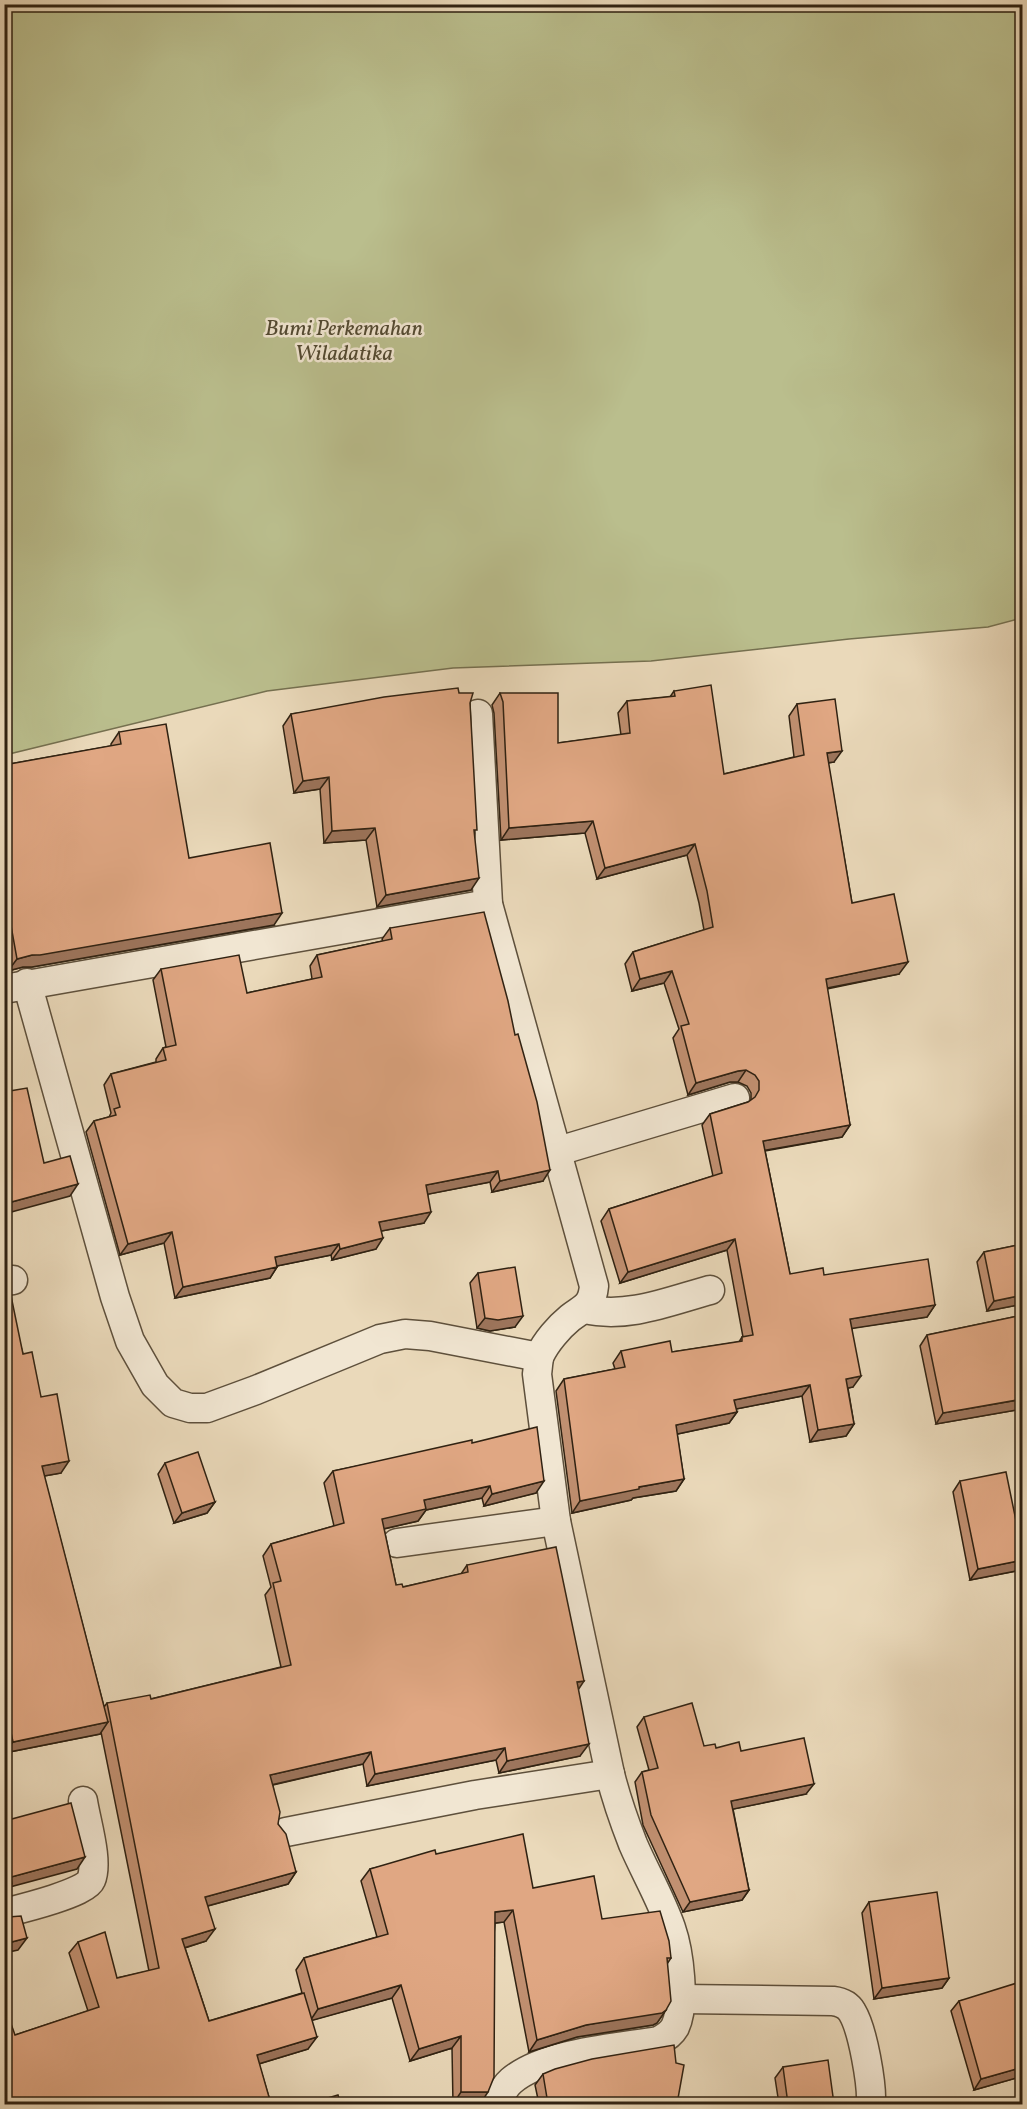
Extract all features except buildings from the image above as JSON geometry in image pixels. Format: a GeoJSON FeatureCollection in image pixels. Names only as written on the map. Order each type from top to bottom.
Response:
{"type":"FeatureCollection","features":[{"type":"Feature","properties":{"kind":"street"},"geometry":{"type":"LineString","coordinates":[[478,714],[488,904],[594,1286],[593,1297],[585,1309],[569,1318],[539,1356],[537,1374],[556,1521],[610,1774],[617,1800],[634,1844],[671,1927],[676,1944],[681,1999],[676,2026],[664,2038],[658,2041],[579,2054],[534,2067],[510,2082],[496,2104]]}},
{"type":"Feature","properties":{"kind":"street"},"geometry":{"type":"LineString","coordinates":[[488,904],[16,986],[130,1341],[155,1385],[173,1403],[190,1408],[207,1408],[380,1339],[405,1334],[429,1336],[539,1356]]}},
{"type":"Feature","properties":{"kind":"street"},"geometry":{"type":"LineString","coordinates":[[555,1152],[735,1098]]}},
{"type":"Feature","properties":{"kind":"street"},"geometry":{"type":"LineString","coordinates":[[585,1309],[606,1314],[634,1310],[710,1290]]}},
{"type":"Feature","properties":{"kind":"street"},"geometry":{"type":"LineString","coordinates":[[397,1543],[556,1521]]}},
{"type":"Feature","properties":{"kind":"street"},"geometry":{"type":"LineString","coordinates":[[286,1832],[475,1795],[610,1774]]}},
{"type":"Feature","properties":{"kind":"street"},"geometry":{"type":"LineString","coordinates":[[4,1913],[89,1886],[93,1878],[94,1865],[83,1801]]}},
{"type":"Feature","properties":{"kind":"street"},"geometry":{"type":"LineString","coordinates":[[681,1999],[843,2003],[853,2013],[861,2037],[872,2091],[871,2104]]}},
{"type":"Feature","properties":{"kind":"green space","name":"Bumi Perkemahan Wiladatika"},"geometry":{"type":"Polygon","coordinates":[[[4,5],[1022,5],[1022,618],[988,627],[849,639],[651,661],[453,668],[267,691],[5,755],[4,5]]]}}]}
